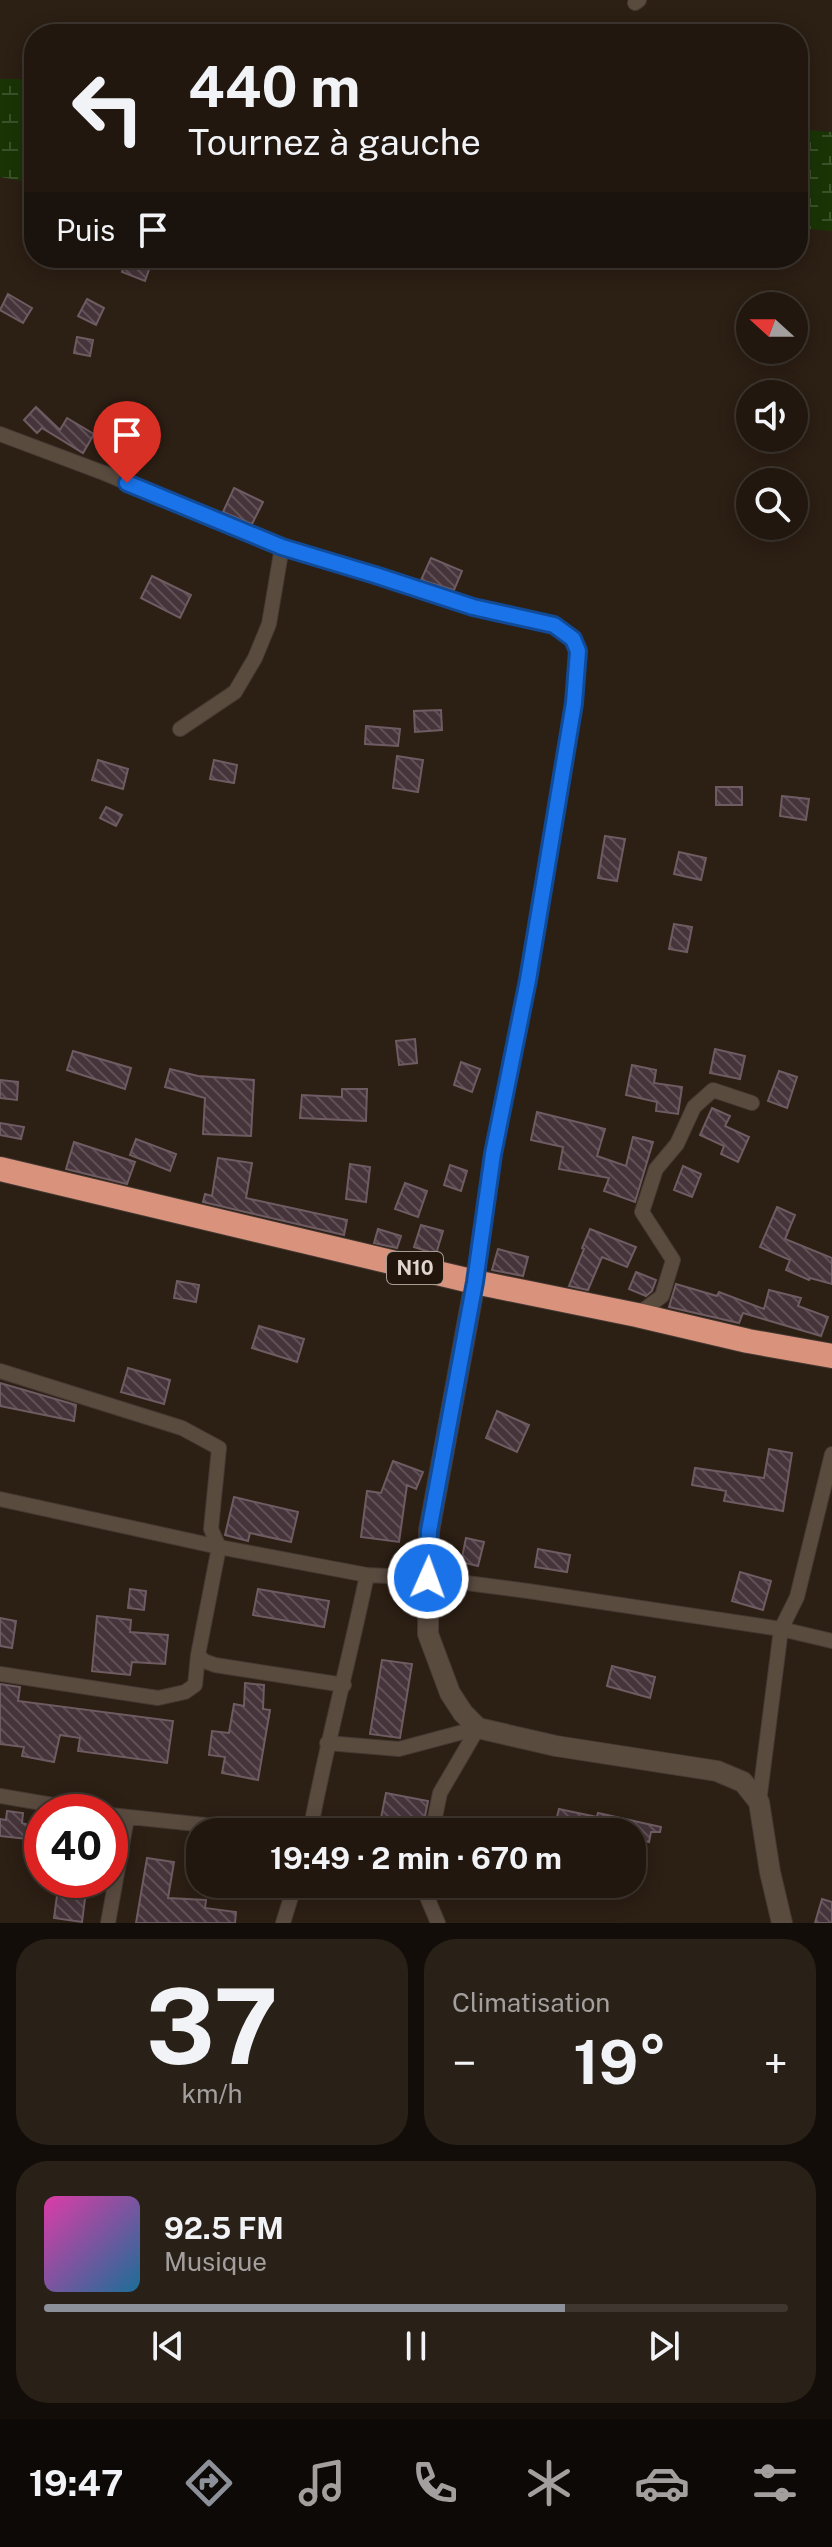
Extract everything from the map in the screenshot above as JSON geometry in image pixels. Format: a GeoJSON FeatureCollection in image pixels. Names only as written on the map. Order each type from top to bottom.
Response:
{"type":"FeatureCollection","features":[{"type":"Feature","properties":{"kind":"highway","name":"N10"},"geometry":{"type":"LineString","coordinates":[[0,1169],[475,1282],[832,1356]]}},
{"type":"Feature","properties":{"kind":"street"},"geometry":{"type":"LineString","coordinates":[[0,434],[104,473],[282,547],[473,607],[554,625],[573,639],[578,651],[574,703],[528,980],[493,1154],[475,1282],[432,1516],[428,1634],[450,1693],[478,1728]]}},
{"type":"Feature","properties":{"kind":"street"},"geometry":{"type":"LineString","coordinates":[[180,729],[235,692],[255,658],[269,624],[282,547]]}},
{"type":"Feature","properties":{"kind":"street"},"geometry":{"type":"LineString","coordinates":[[637,1315],[662,1296],[673,1260],[642,1212],[656,1169],[677,1144],[694,1107],[713,1090],[752,1103]]}},
{"type":"Feature","properties":{"kind":"street"},"geometry":{"type":"LineString","coordinates":[[0,1371],[182,1428],[219,1448],[211,1529],[219,1547],[195,1685],[185,1692],[158,1698],[0,1674]]}},
{"type":"Feature","properties":{"kind":"street"},"geometry":{"type":"LineString","coordinates":[[782,1923],[759,1802],[781,1629],[797,1597],[832,1454]]}},
{"type":"Feature","properties":{"kind":"street"},"geometry":{"type":"LineString","coordinates":[[0,1499],[219,1547],[367,1575],[428,1578],[781,1629],[832,1641]]}},
{"type":"Feature","properties":{"kind":"street"},"geometry":{"type":"LineString","coordinates":[[313,1818],[367,1575]]}},
{"type":"Feature","properties":{"kind":"street"},"geometry":{"type":"LineString","coordinates":[[198,1655],[215,1665],[344,1685]]}},
{"type":"Feature","properties":{"kind":"street"},"geometry":{"type":"LineString","coordinates":[[435,1818],[440,1793],[478,1728]]}},
{"type":"Feature","properties":{"kind":"street"},"geometry":{"type":"LineString","coordinates":[[327,1743],[399,1749],[478,1728],[556,1746],[717,1771],[743,1782],[759,1802]]}},
{"type":"Feature","properties":{"kind":"street"},"geometry":{"type":"LineString","coordinates":[[0,1796],[24,1800]]}},
{"type":"Feature","properties":{"kind":"street"},"geometry":{"type":"LineString","coordinates":[[128,1818],[186,1824]]}},
{"type":"Feature","properties":{"kind":"street"},"geometry":{"type":"LineString","coordinates":[[108,1923],[113,1898]]}},
{"type":"Feature","properties":{"kind":"street"},"geometry":{"type":"LineString","coordinates":[[283,1923],[291,1898]]}},
{"type":"Feature","properties":{"kind":"street"},"geometry":{"type":"LineString","coordinates":[[429,1898],[438,1923]]}},
{"type":"Feature","properties":{"kind":"green space"},"geometry":{"type":"Polygon","coordinates":[[[0,79],[24,79],[24,181],[0,177],[0,79]]]}},
{"type":"Feature","properties":{"kind":"green space"},"geometry":{"type":"Polygon","coordinates":[[[808,130],[832,132],[832,231],[808,229],[808,130]]]}},
{"type":"Feature","properties":{"kind":"building"},"geometry":{"type":"Polygon","coordinates":[[[123,268],[150,268],[145,281],[122,272],[123,268]]]}},
{"type":"Feature","properties":{"kind":"building"},"geometry":{"type":"Polygon","coordinates":[[[8,294],[32,308],[23,323],[0,310],[8,294]]]}},
{"type":"Feature","properties":{"kind":"building"},"geometry":{"type":"Polygon","coordinates":[[[87,299],[104,308],[96,325],[78,316],[87,299]]]}},
{"type":"Feature","properties":{"kind":"building"},"geometry":{"type":"Polygon","coordinates":[[[77,337],[93,340],[90,356],[74,353],[77,337]]]}},
{"type":"Feature","properties":{"kind":"building"},"geometry":{"type":"Polygon","coordinates":[[[36,407],[60,430],[67,418],[94,434],[83,453],[42,428],[37,433],[24,420],[36,407]]]}},
{"type":"Feature","properties":{"kind":"building"},"geometry":{"type":"Polygon","coordinates":[[[234,488],[263,502],[252,524],[223,512],[234,488]]]}},
{"type":"Feature","properties":{"kind":"building"},"geometry":{"type":"Polygon","coordinates":[[[431,558],[462,571],[454,590],[421,580],[431,558]]]}},
{"type":"Feature","properties":{"kind":"building"},"geometry":{"type":"Polygon","coordinates":[[[152,576],[191,595],[180,618],[141,598],[152,576]]]}},
{"type":"Feature","properties":{"kind":"building"},"geometry":{"type":"Polygon","coordinates":[[[441,710],[442,730],[415,732],[414,711],[441,710]]]}},
{"type":"Feature","properties":{"kind":"building"},"geometry":{"type":"Polygon","coordinates":[[[366,726],[400,729],[398,746],[365,744],[366,726]]]}},
{"type":"Feature","properties":{"kind":"building"},"geometry":{"type":"Polygon","coordinates":[[[397,756],[423,760],[418,792],[393,788],[397,756]]]}},
{"type":"Feature","properties":{"kind":"building"},"geometry":{"type":"Polygon","coordinates":[[[98,760],[128,769],[123,789],[92,780],[98,760]]]}},
{"type":"Feature","properties":{"kind":"building"},"geometry":{"type":"Polygon","coordinates":[[[214,760],[237,765],[234,783],[210,779],[214,760]]]}},
{"type":"Feature","properties":{"kind":"building"},"geometry":{"type":"Polygon","coordinates":[[[716,787],[742,787],[742,805],[716,805],[716,787]]]}},
{"type":"Feature","properties":{"kind":"building"},"geometry":{"type":"Polygon","coordinates":[[[782,796],[809,799],[806,820],[780,816],[782,796]]]}},
{"type":"Feature","properties":{"kind":"building"},"geometry":{"type":"Polygon","coordinates":[[[106,807],[122,815],[116,826],[100,818],[106,807]]]}},
{"type":"Feature","properties":{"kind":"building"},"geometry":{"type":"Polygon","coordinates":[[[605,836],[625,839],[617,881],[598,878],[605,836]]]}},
{"type":"Feature","properties":{"kind":"building"},"geometry":{"type":"Polygon","coordinates":[[[679,852],[706,858],[701,880],[674,874],[679,852]]]}},
{"type":"Feature","properties":{"kind":"building"},"geometry":{"type":"Polygon","coordinates":[[[674,924],[692,927],[687,952],[669,949],[674,924]]]}},
{"type":"Feature","properties":{"kind":"building"},"geometry":{"type":"Polygon","coordinates":[[[415,1039],[417,1063],[399,1065],[396,1041],[415,1039]]]}},
{"type":"Feature","properties":{"kind":"building"},"geometry":{"type":"Polygon","coordinates":[[[715,1049],[745,1056],[740,1079],[710,1073],[715,1049]]]}},
{"type":"Feature","properties":{"kind":"building"},"geometry":{"type":"Polygon","coordinates":[[[73,1051],[131,1068],[125,1089],[67,1070],[73,1051]]]}},
{"type":"Feature","properties":{"kind":"building"},"geometry":{"type":"Polygon","coordinates":[[[461,1062],[480,1069],[472,1092],[454,1085],[461,1062]]]}},
{"type":"Feature","properties":{"kind":"building"},"geometry":{"type":"Polygon","coordinates":[[[632,1065],[656,1070],[654,1083],[682,1087],[678,1114],[656,1111],[657,1102],[626,1095],[632,1065]]]}},
{"type":"Feature","properties":{"kind":"building"},"geometry":{"type":"Polygon","coordinates":[[[170,1069],[198,1076],[254,1080],[251,1136],[203,1134],[205,1098],[165,1087],[170,1069]]]}},
{"type":"Feature","properties":{"kind":"building"},"geometry":{"type":"Polygon","coordinates":[[[779,1071],[797,1077],[787,1108],[768,1101],[779,1071]]]}},
{"type":"Feature","properties":{"kind":"building"},"geometry":{"type":"Polygon","coordinates":[[[0,1080],[18,1082],[17,1100],[0,1098],[0,1080]]]}},
{"type":"Feature","properties":{"kind":"building"},"geometry":{"type":"Polygon","coordinates":[[[342,1089],[367,1089],[366,1121],[300,1118],[302,1095],[342,1097],[342,1089]]]}},
{"type":"Feature","properties":{"kind":"building"},"geometry":{"type":"Polygon","coordinates":[[[712,1108],[730,1116],[725,1126],[749,1137],[738,1162],[721,1154],[724,1146],[700,1135],[712,1108]]]}},
{"type":"Feature","properties":{"kind":"building"},"geometry":{"type":"Polygon","coordinates":[[[537,1112],[605,1129],[597,1156],[626,1166],[633,1137],[653,1142],[635,1202],[604,1191],[609,1178],[559,1169],[563,1147],[531,1140],[537,1112]]]}},
{"type":"Feature","properties":{"kind":"building"},"geometry":{"type":"Polygon","coordinates":[[[0,1123],[24,1127],[21,1139],[0,1135],[0,1123]]]}},
{"type":"Feature","properties":{"kind":"building"},"geometry":{"type":"Polygon","coordinates":[[[136,1139],[176,1154],[170,1171],[130,1155],[136,1139]]]}},
{"type":"Feature","properties":{"kind":"building"},"geometry":{"type":"Polygon","coordinates":[[[74,1142],[135,1162],[127,1184],[66,1169],[74,1142]]]}},
{"type":"Feature","properties":{"kind":"building"},"geometry":{"type":"Polygon","coordinates":[[[218,1158],[252,1163],[246,1198],[347,1220],[344,1235],[203,1202],[205,1194],[212,1196],[218,1158]]]}},
{"type":"Feature","properties":{"kind":"building"},"geometry":{"type":"Polygon","coordinates":[[[350,1164],[370,1167],[366,1202],[346,1199],[350,1164]]]}},
{"type":"Feature","properties":{"kind":"building"},"geometry":{"type":"Polygon","coordinates":[[[450,1165],[467,1171],[461,1191],[444,1185],[450,1165]]]}},
{"type":"Feature","properties":{"kind":"building"},"geometry":{"type":"Polygon","coordinates":[[[683,1166],[701,1174],[692,1197],[674,1190],[683,1166]]]}},
{"type":"Feature","properties":{"kind":"building"},"geometry":{"type":"Polygon","coordinates":[[[405,1183],[427,1191],[418,1217],[395,1209],[405,1183]]]}},
{"type":"Feature","properties":{"kind":"building"},"geometry":{"type":"Polygon","coordinates":[[[777,1207],[795,1215],[785,1239],[832,1258],[832,1284],[809,1280],[786,1270],[790,1260],[760,1247],[777,1207]]]}},
{"type":"Feature","properties":{"kind":"building"},"geometry":{"type":"Polygon","coordinates":[[[421,1225],[443,1231],[436,1254],[414,1247],[421,1225]]]}},
{"type":"Feature","properties":{"kind":"building"},"geometry":{"type":"Polygon","coordinates":[[[378,1229],[401,1236],[397,1248],[374,1243],[378,1229]]]}},
{"type":"Feature","properties":{"kind":"building"},"geometry":{"type":"Polygon","coordinates":[[[590,1229],[636,1247],[627,1267],[602,1257],[588,1290],[569,1286],[590,1229]]]}},
{"type":"Feature","properties":{"kind":"building"},"geometry":{"type":"Polygon","coordinates":[[[498,1249],[528,1257],[523,1276],[492,1270],[498,1249]]]}},
{"type":"Feature","properties":{"kind":"building"},"geometry":{"type":"Polygon","coordinates":[[[636,1272],[656,1280],[652,1291],[646,1296],[629,1289],[636,1272]]]}},
{"type":"Feature","properties":{"kind":"building"},"geometry":{"type":"Polygon","coordinates":[[[177,1281],[199,1285],[196,1302],[174,1298],[177,1281]]]}},
{"type":"Feature","properties":{"kind":"building"},"geometry":{"type":"Polygon","coordinates":[[[676,1284],[717,1296],[719,1292],[764,1309],[769,1290],[801,1298],[798,1306],[828,1317],[821,1336],[743,1313],[739,1323],[669,1307],[676,1284]]]}},
{"type":"Feature","properties":{"kind":"building"},"geometry":{"type":"Polygon","coordinates":[[[259,1326],[304,1339],[297,1362],[252,1348],[259,1326]]]}},
{"type":"Feature","properties":{"kind":"building"},"geometry":{"type":"Polygon","coordinates":[[[128,1368],[170,1380],[164,1404],[121,1392],[128,1368]]]}},
{"type":"Feature","properties":{"kind":"building"},"geometry":{"type":"Polygon","coordinates":[[[0,1383],[76,1405],[74,1421],[0,1406],[0,1383]]]}},
{"type":"Feature","properties":{"kind":"building"},"geometry":{"type":"Polygon","coordinates":[[[497,1411],[529,1425],[517,1452],[486,1438],[497,1411]]]}},
{"type":"Feature","properties":{"kind":"building"},"geometry":{"type":"Polygon","coordinates":[[[769,1449],[792,1453],[783,1511],[724,1501],[726,1491],[692,1485],[695,1468],[764,1478],[769,1449]]]}},
{"type":"Feature","properties":{"kind":"building"},"geometry":{"type":"Polygon","coordinates":[[[393,1461],[423,1472],[416,1489],[407,1485],[399,1542],[361,1537],[367,1491],[381,1493],[393,1461]]]}},
{"type":"Feature","properties":{"kind":"building"},"geometry":{"type":"Polygon","coordinates":[[[234,1497],[298,1512],[291,1542],[250,1533],[248,1541],[225,1535],[234,1497]]]}},
{"type":"Feature","properties":{"kind":"building"},"geometry":{"type":"Polygon","coordinates":[[[466,1538],[484,1542],[478,1566],[461,1562],[466,1538]]]}},
{"type":"Feature","properties":{"kind":"building"},"geometry":{"type":"Polygon","coordinates":[[[538,1549],[570,1555],[567,1572],[535,1567],[538,1549]]]}},
{"type":"Feature","properties":{"kind":"building"},"geometry":{"type":"Polygon","coordinates":[[[740,1572],[771,1581],[763,1610],[732,1601],[740,1572]]]}},
{"type":"Feature","properties":{"kind":"building"},"geometry":{"type":"Polygon","coordinates":[[[130,1589],[146,1591],[144,1610],[128,1608],[130,1589]]]}},
{"type":"Feature","properties":{"kind":"building"},"geometry":{"type":"Polygon","coordinates":[[[258,1589],[329,1601],[324,1627],[253,1615],[258,1589]]]}},
{"type":"Feature","properties":{"kind":"building"},"geometry":{"type":"Polygon","coordinates":[[[97,1616],[131,1620],[130,1632],[168,1635],[165,1664],[132,1662],[130,1675],[92,1671],[97,1616]]]}},
{"type":"Feature","properties":{"kind":"building"},"geometry":{"type":"Polygon","coordinates":[[[0,1618],[16,1621],[12,1648],[0,1646],[0,1618]]]}},
{"type":"Feature","properties":{"kind":"building"},"geometry":{"type":"Polygon","coordinates":[[[382,1660],[412,1664],[400,1738],[370,1734],[382,1660]]]}},
{"type":"Feature","properties":{"kind":"building"},"geometry":{"type":"Polygon","coordinates":[[[612,1666],[655,1677],[650,1698],[607,1686],[612,1666]]]}},
{"type":"Feature","properties":{"kind":"building"},"geometry":{"type":"Polygon","coordinates":[[[245,1683],[264,1685],[263,1709],[270,1710],[258,1780],[222,1773],[225,1757],[209,1755],[212,1731],[229,1733],[234,1704],[244,1706],[245,1683]]]}},
{"type":"Feature","properties":{"kind":"building"},"geometry":{"type":"Polygon","coordinates":[[[0,1684],[20,1687],[18,1701],[173,1721],[167,1763],[78,1751],[80,1738],[60,1735],[54,1762],[22,1756],[24,1747],[0,1744],[0,1684]]]}},
{"type":"Feature","properties":{"kind":"building"},"geometry":{"type":"Polygon","coordinates":[[[386,1793],[428,1801],[425,1818],[381,1818],[386,1793]]]}},
{"type":"Feature","properties":{"kind":"building"},"geometry":{"type":"Polygon","coordinates":[[[559,1809],[597,1817],[598,1813],[620,1818],[557,1818],[559,1809]]]}},
{"type":"Feature","properties":{"kind":"building"},"geometry":{"type":"Polygon","coordinates":[[[7,1811],[23,1813],[24,1839],[0,1836],[0,1819],[6,1820],[7,1811]]]}},
{"type":"Feature","properties":{"kind":"building"},"geometry":{"type":"Polygon","coordinates":[[[646,1824],[661,1827],[660,1832],[651,1832],[649,1842],[646,1841],[646,1824]]]}},
{"type":"Feature","properties":{"kind":"building"},"geometry":{"type":"Polygon","coordinates":[[[147,1858],[174,1862],[168,1898],[206,1900],[205,1908],[236,1912],[235,1923],[136,1923],[147,1858]]]}},
{"type":"Feature","properties":{"kind":"building"},"geometry":{"type":"Polygon","coordinates":[[[57,1898],[85,1898],[82,1922],[54,1918],[57,1898]]]}},
{"type":"Feature","properties":{"kind":"building"},"geometry":{"type":"Polygon","coordinates":[[[822,1899],[832,1902],[832,1923],[815,1923],[822,1899]]]}},
{"type":"Feature","properties":{"kind":"route"},"geometry":{"type":"LineString","coordinates":[[127,483],[282,547],[473,607],[554,625],[573,639],[578,651],[574,703],[528,980],[493,1154],[475,1282],[429,1531],[428,1578]]}}]}
